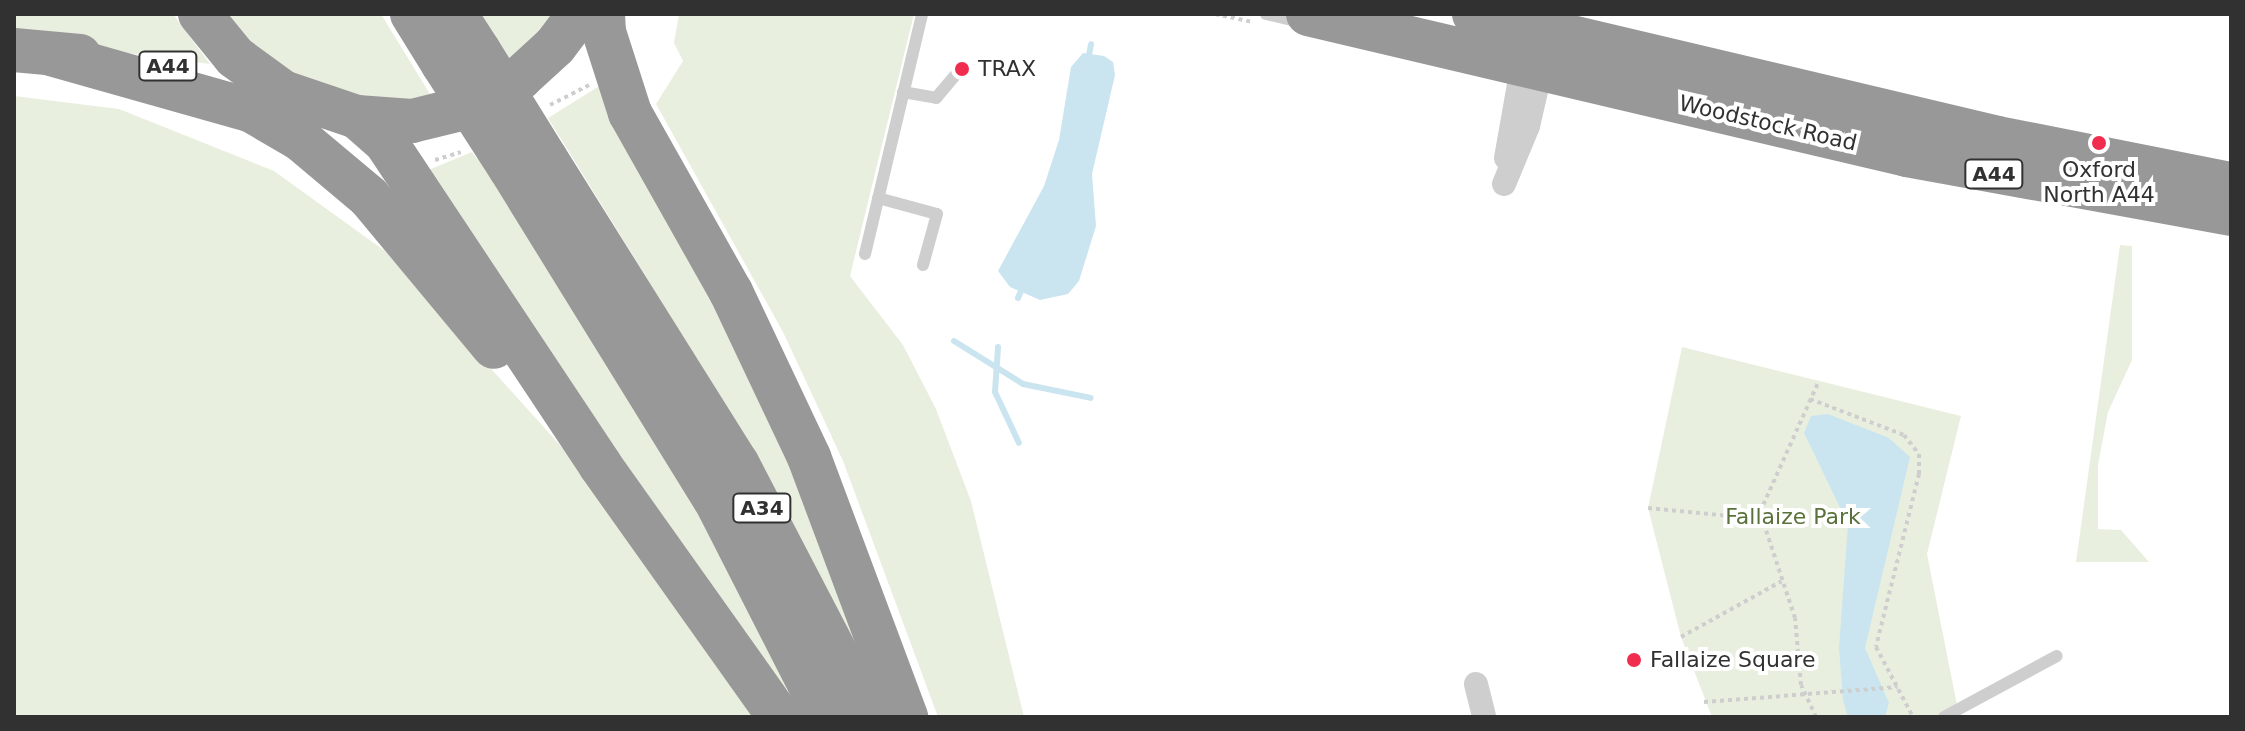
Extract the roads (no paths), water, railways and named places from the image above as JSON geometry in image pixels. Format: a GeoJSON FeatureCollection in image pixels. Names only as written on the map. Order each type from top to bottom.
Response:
{"type":"FeatureCollection","features":[{"type":"Feature","properties":{"kind":"highway"},"geometry":{"type":"LineString","coordinates":[[200,14],[235,57],[283,92],[357,117],[412,121],[490,97],[544,58],[579,14]]}},
{"type":"Feature","properties":{"kind":"highway","name":"A34"},"geometry":{"type":"LineString","coordinates":[[412,14],[461,57],[626,317],[737,463],[869,717]]}},
{"type":"Feature","properties":{"kind":"highway","name":"A34"},"geometry":{"type":"LineString","coordinates":[[455,14],[461,57]]}},
{"type":"Feature","properties":{"kind":"highway"},"geometry":{"type":"LineString","coordinates":[[603,14],[607,45],[630,113],[731,292],[809,457],[906,717]]}},
{"type":"Feature","properties":{"kind":"highway","name":"Woodstock Road"},"geometry":{"type":"LineString","coordinates":[[1308,14],[1412,39],[1534,41],[1691,65],[1998,138],[2231,184]]}},
{"type":"Feature","properties":{"kind":"highway","name":"Woodstock Road"},"geometry":{"type":"LineString","coordinates":[[1474,14],[1534,41],[1760,123],[2082,190],[2231,214]]}},
{"type":"Feature","properties":{"kind":"highway"},"geometry":{"type":"LineString","coordinates":[[32,52],[237,106],[300,139],[369,197],[600,465]]}},
{"type":"Feature","properties":{"kind":"highway","name":"A44"},"geometry":{"type":"LineString","coordinates":[[32,52],[147,63],[283,92]]}},
{"type":"Feature","properties":{"kind":"highway"},"geometry":{"type":"LineString","coordinates":[[357,117],[385,141],[600,465],[779,717]]}},
{"type":"Feature","properties":{"kind":"highway","name":"A34"},"geometry":{"type":"LineString","coordinates":[[626,317],[826,717]]}},
{"type":"Feature","properties":{"kind":"street"},"geometry":{"type":"LineString","coordinates":[[1476,684],[1484,717]]}},
{"type":"Feature","properties":{"kind":"lane"},"geometry":{"type":"LineString","coordinates":[[865,254],[922,14]]}},
{"type":"Feature","properties":{"kind":"lane"},"geometry":{"type":"LineString","coordinates":[[1266,14],[1364,37],[1412,39]]}},
{"type":"Feature","properties":{"kind":"lane"},"geometry":{"type":"LineString","coordinates":[[903,92],[936,98],[964,65]]}},
{"type":"Feature","properties":{"kind":"lane"},"geometry":{"type":"LineString","coordinates":[[878,198],[937,214],[923,265]]}},
{"type":"Feature","properties":{"kind":"lane"},"geometry":{"type":"LineString","coordinates":[[1944,717],[2057,656]]}},
{"type":"Feature","properties":{"kind":"water"},"geometry":{"type":"Polygon","coordinates":[[[1083,53],[1104,56],[1113,62],[1115,75],[1092,174],[1096,226],[1079,281],[1068,294],[1040,300],[1010,287],[998,271],[1044,186],[1059,140],[1071,67],[1083,53]]]}},
{"type":"Feature","properties":{"kind":"water"},"geometry":{"type":"Polygon","coordinates":[[[1828,414],[1889,438],[1910,457],[1865,648],[1889,703],[1885,717],[1848,717],[1843,700],[1839,648],[1848,524],[1804,433],[1811,416],[1828,414]]]}},
{"type":"Feature","properties":{"kind":"waterway"},"geometry":{"type":"LineString","coordinates":[[1088,60],[1091,44]]}},
{"type":"Feature","properties":{"kind":"waterway"},"geometry":{"type":"LineString","coordinates":[[1018,298],[1023,286]]}},
{"type":"Feature","properties":{"kind":"waterway"},"geometry":{"type":"LineString","coordinates":[[954,341],[1023,384],[1091,398]]}},
{"type":"Feature","properties":{"kind":"waterway"},"geometry":{"type":"LineString","coordinates":[[998,347],[995,392],[1019,443]]}},
{"type":"Feature","properties":{"kind":"place","name":"TRAX"},"geometry":{"type":"Point","coordinates":[962,69]}},
{"type":"Feature","properties":{"kind":"place","name":"Oxford North A44"},"geometry":{"type":"Point","coordinates":[2099,143]}},
{"type":"Feature","properties":{"kind":"place","name":"Fallaize Square"},"geometry":{"type":"Point","coordinates":[1634,660]}},
{"type":"Feature","properties":{"kind":"park label","name":"Fallaize Park"},"geometry":{"type":"Point","coordinates":[1793,517]}}]}
